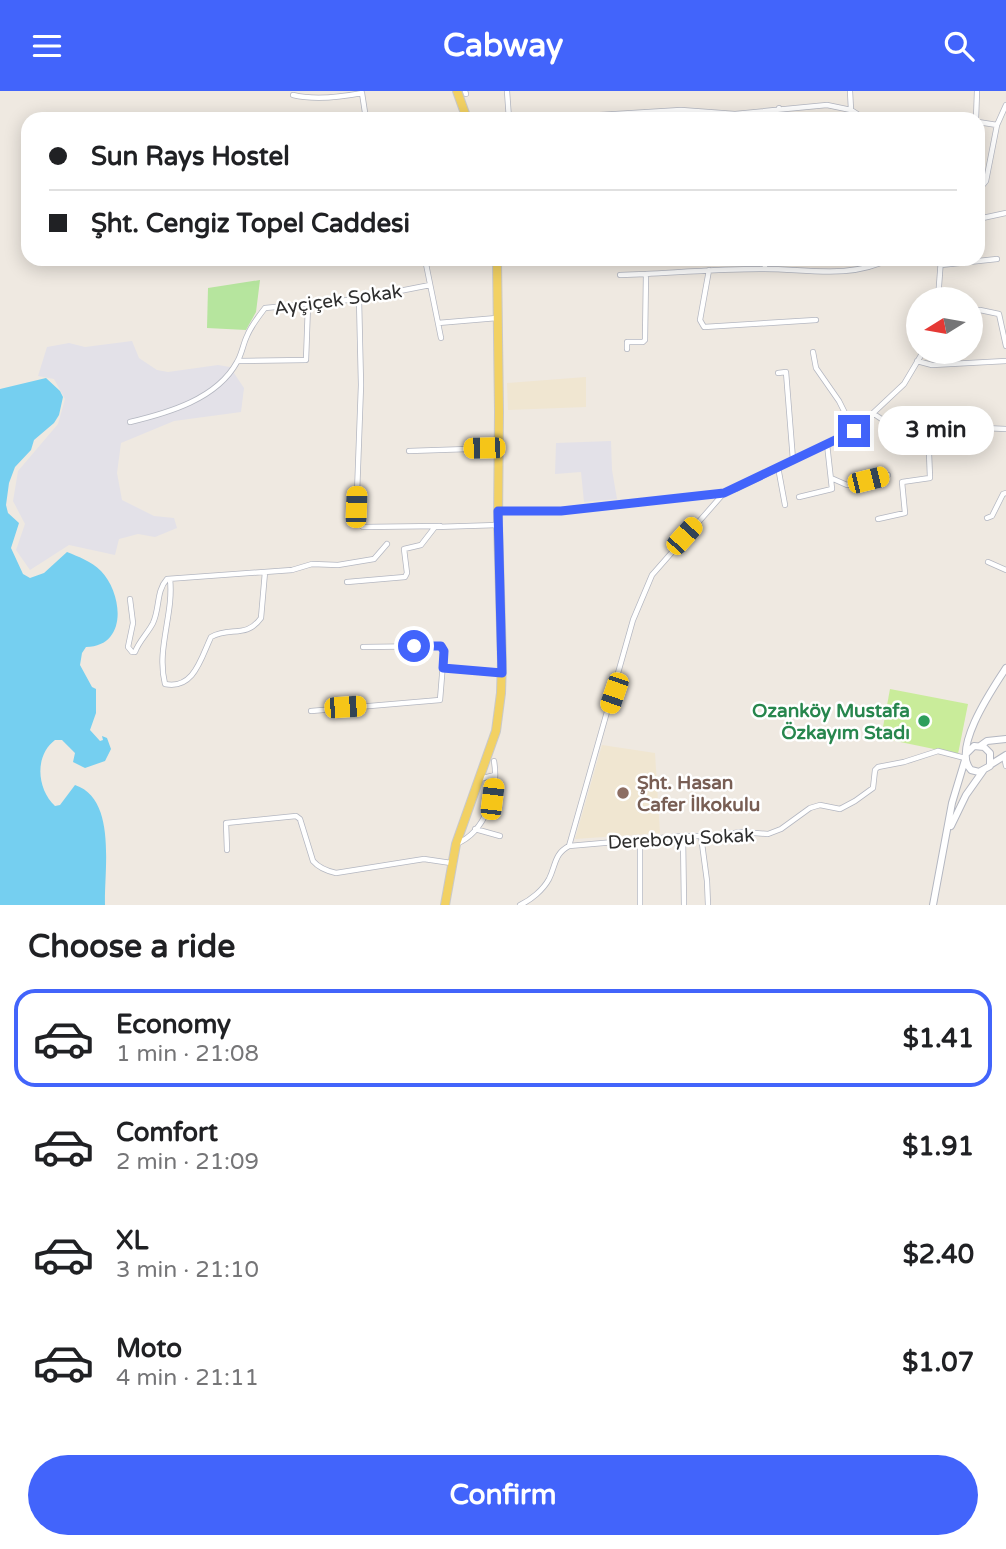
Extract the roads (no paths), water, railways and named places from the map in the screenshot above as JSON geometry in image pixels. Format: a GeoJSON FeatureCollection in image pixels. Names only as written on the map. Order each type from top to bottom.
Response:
{"type":"FeatureCollection","features":[{"type":"Feature","properties":{"kind":"main road"},"geometry":{"type":"LineString","coordinates":[[463,92],[466,112]]}},
{"type":"Feature","properties":{"kind":"main road"},"geometry":{"type":"LineString","coordinates":[[445,905],[456,844],[496,731],[502,673],[496,266]]}},
{"type":"Feature","properties":{"kind":"street"},"geometry":{"type":"LineString","coordinates":[[507,91],[508,112]]}},
{"type":"Feature","properties":{"kind":"street"},"geometry":{"type":"LineString","coordinates":[[758,112],[827,104],[851,110],[850,91]]}},
{"type":"Feature","properties":{"kind":"street"},"geometry":{"type":"LineString","coordinates":[[977,91],[977,112]]}},
{"type":"Feature","properties":{"kind":"street"},"geometry":{"type":"LineString","coordinates":[[293,95],[304,98],[335,98],[362,93],[365,112]]}},
{"type":"Feature","properties":{"kind":"street"},"geometry":{"type":"LineString","coordinates":[[985,182],[998,125],[1006,105]]}},
{"type":"Feature","properties":{"kind":"street"},"geometry":{"type":"LineString","coordinates":[[779,108],[780,112]]}},
{"type":"Feature","properties":{"kind":"street"},"geometry":{"type":"LineString","coordinates":[[657,112],[700,112]]}},
{"type":"Feature","properties":{"kind":"street"},"geometry":{"type":"LineString","coordinates":[[985,122],[998,125]]}},
{"type":"Feature","properties":{"kind":"street"},"geometry":{"type":"LineString","coordinates":[[985,218],[1006,213]]}},
{"type":"Feature","properties":{"kind":"street"},"geometry":{"type":"LineString","coordinates":[[985,260],[997,259]]}},
{"type":"Feature","properties":{"kind":"street"},"geometry":{"type":"LineString","coordinates":[[426,266],[441,338]]}},
{"type":"Feature","properties":{"kind":"street"},"geometry":{"type":"LineString","coordinates":[[620,275],[709,269],[847,271],[873,266]]}},
{"type":"Feature","properties":{"kind":"street"},"geometry":{"type":"LineString","coordinates":[[939,287],[941,266]]}},
{"type":"Feature","properties":{"kind":"street"},"geometry":{"type":"LineString","coordinates":[[709,269],[700,320],[704,327],[816,320]]}},
{"type":"Feature","properties":{"kind":"street"},"geometry":{"type":"LineString","coordinates":[[627,349],[627,342],[645,340],[646,274]]}},
{"type":"Feature","properties":{"kind":"street","name":"Ayçiçek Sokak"},"geometry":{"type":"LineString","coordinates":[[130,422],[162,415],[223,382],[238,361],[246,337],[265,308],[359,299],[430,285]]}},
{"type":"Feature","properties":{"kind":"street"},"geometry":{"type":"LineString","coordinates":[[359,299],[361,385],[355,521],[363,527],[498,525]]}},
{"type":"Feature","properties":{"kind":"street"},"geometry":{"type":"LineString","coordinates":[[238,361],[306,360],[308,305]]}},
{"type":"Feature","properties":{"kind":"street"},"geometry":{"type":"LineString","coordinates":[[984,311],[999,314],[1006,346]]}},
{"type":"Feature","properties":{"kind":"street"},"geometry":{"type":"LineString","coordinates":[[438,323],[498,318]]}},
{"type":"Feature","properties":{"kind":"street"},"geometry":{"type":"LineString","coordinates":[[813,352],[816,368],[831,388],[854,431]]}},
{"type":"Feature","properties":{"kind":"street"},"geometry":{"type":"LineString","coordinates":[[984,362],[1006,361]]}},
{"type":"Feature","properties":{"kind":"street"},"geometry":{"type":"LineString","coordinates":[[498,511],[561,511],[724,493],[854,431],[904,384],[916,364]]}},
{"type":"Feature","properties":{"kind":"street"},"geometry":{"type":"LineString","coordinates":[[928,364],[950,364]]}},
{"type":"Feature","properties":{"kind":"street"},"geometry":{"type":"LineString","coordinates":[[778,373],[786,372],[793,460]]}},
{"type":"Feature","properties":{"kind":"street"},"geometry":{"type":"LineString","coordinates":[[874,414],[886,422],[897,424],[1006,429]]}},
{"type":"Feature","properties":{"kind":"street"},"geometry":{"type":"LineString","coordinates":[[878,519],[905,513],[902,482],[930,478],[928,427]]}},
{"type":"Feature","properties":{"kind":"street"},"geometry":{"type":"LineString","coordinates":[[799,497],[832,489],[827,444]]}},
{"type":"Feature","properties":{"kind":"street"},"geometry":{"type":"LineString","coordinates":[[409,451],[499,447]]}},
{"type":"Feature","properties":{"kind":"street"},"geometry":{"type":"LineString","coordinates":[[778,467],[785,505]]}},
{"type":"Feature","properties":{"kind":"street"},"geometry":{"type":"LineString","coordinates":[[830,477],[847,485],[888,475]]}},
{"type":"Feature","properties":{"kind":"street"},"geometry":{"type":"LineString","coordinates":[[520,905],[543,887],[558,854],[569,846],[597,750],[599,733],[615,689],[633,620],[647,584],[684,536],[724,493]]}},
{"type":"Feature","properties":{"kind":"street"},"geometry":{"type":"LineString","coordinates":[[987,518],[992,516],[1006,493]]}},
{"type":"Feature","properties":{"kind":"street"},"geometry":{"type":"LineString","coordinates":[[347,582],[405,577],[407,573],[404,549],[421,545],[432,529],[440,526]]}},
{"type":"Feature","properties":{"kind":"street"},"geometry":{"type":"LineString","coordinates":[[130,599],[133,622],[128,647],[135,652],[139,641],[153,623],[161,586],[170,579],[292,570],[312,564],[338,565],[374,559],[387,544]]}},
{"type":"Feature","properties":{"kind":"street"},"geometry":{"type":"LineString","coordinates":[[988,562],[1006,570]]}},
{"type":"Feature","properties":{"kind":"street"},"geometry":{"type":"LineString","coordinates":[[170,579],[170,609],[161,652],[163,676],[165,684],[179,685],[185,684],[204,658],[211,636],[256,627],[263,610],[265,572]]}},
{"type":"Feature","properties":{"kind":"street"},"geometry":{"type":"LineString","coordinates":[[312,711],[440,700],[444,651],[439,646],[363,647]]}},
{"type":"Feature","properties":{"kind":"street"},"geometry":{"type":"LineString","coordinates":[[443,668],[502,673]]}},
{"type":"Feature","properties":{"kind":"street"},"geometry":{"type":"LineString","coordinates":[[933,905],[952,803],[971,731],[1006,668]]}},
{"type":"Feature","properties":{"kind":"street"},"geometry":{"type":"LineString","coordinates":[[971,731],[979,746],[990,753],[986,768]]}},
{"type":"Feature","properties":{"kind":"street"},"geometry":{"type":"LineString","coordinates":[[965,757],[971,748],[987,741],[1006,739]]}},
{"type":"Feature","properties":{"kind":"street","name":"Dereboyu Sokak"},"geometry":{"type":"LineString","coordinates":[[569,846],[742,832],[768,834],[781,829],[810,808],[820,805],[840,809],[855,801],[873,788],[875,770],[878,767],[938,751],[965,757]]}},
{"type":"Feature","properties":{"kind":"street"},"geometry":{"type":"LineString","coordinates":[[947,833],[966,795],[986,768],[1005,755],[1006,766]]}},
{"type":"Feature","properties":{"kind":"street"},"geometry":{"type":"LineString","coordinates":[[965,757],[971,770],[986,768]]}},
{"type":"Feature","properties":{"kind":"street"},"geometry":{"type":"LineString","coordinates":[[456,844],[464,841],[486,814],[492,799],[494,761]]}},
{"type":"Feature","properties":{"kind":"street"},"geometry":{"type":"LineString","coordinates":[[479,779],[495,775]]}},
{"type":"Feature","properties":{"kind":"street"},"geometry":{"type":"LineString","coordinates":[[227,850],[226,823],[296,816],[300,819],[313,861],[328,871],[336,873],[424,859],[451,863]]}},
{"type":"Feature","properties":{"kind":"street"},"geometry":{"type":"LineString","coordinates":[[475,829],[500,836]]}},
{"type":"Feature","properties":{"kind":"street"},"geometry":{"type":"LineString","coordinates":[[683,836],[684,905]]}},
{"type":"Feature","properties":{"kind":"street"},"geometry":{"type":"LineString","coordinates":[[701,836],[708,881],[708,905]]}},
{"type":"Feature","properties":{"kind":"street"},"geometry":{"type":"LineString","coordinates":[[640,840],[640,905]]}},
{"type":"Feature","properties":{"kind":"water"},"geometry":{"type":"Polygon","coordinates":[[[46,378],[63,397],[59,415],[54,423],[34,440],[31,450],[15,467],[9,483],[6,505],[8,513],[19,523],[11,548],[23,574],[30,578],[44,573],[67,552],[101,571],[114,592],[118,617],[115,629],[109,638],[100,644],[86,647],[80,665],[92,687],[96,689],[96,713],[90,730],[100,741],[103,740],[102,736],[107,738],[111,749],[105,761],[85,768],[73,762],[75,753],[62,740],[55,740],[44,755],[40,773],[44,791],[55,806],[60,805],[75,785],[88,793],[97,805],[103,820],[105,837],[105,905],[0,905],[0,389],[46,378]]]}},
{"type":"Feature","properties":{"kind":"place","name":"Ozanköy Mustafa Özkayım Stadı"},"geometry":{"type":"Point","coordinates":[924,721]}},
{"type":"Feature","properties":{"kind":"place","name":"Şht. Hasan Cafer İlkokulu"},"geometry":{"type":"Point","coordinates":[623,793]}}]}
